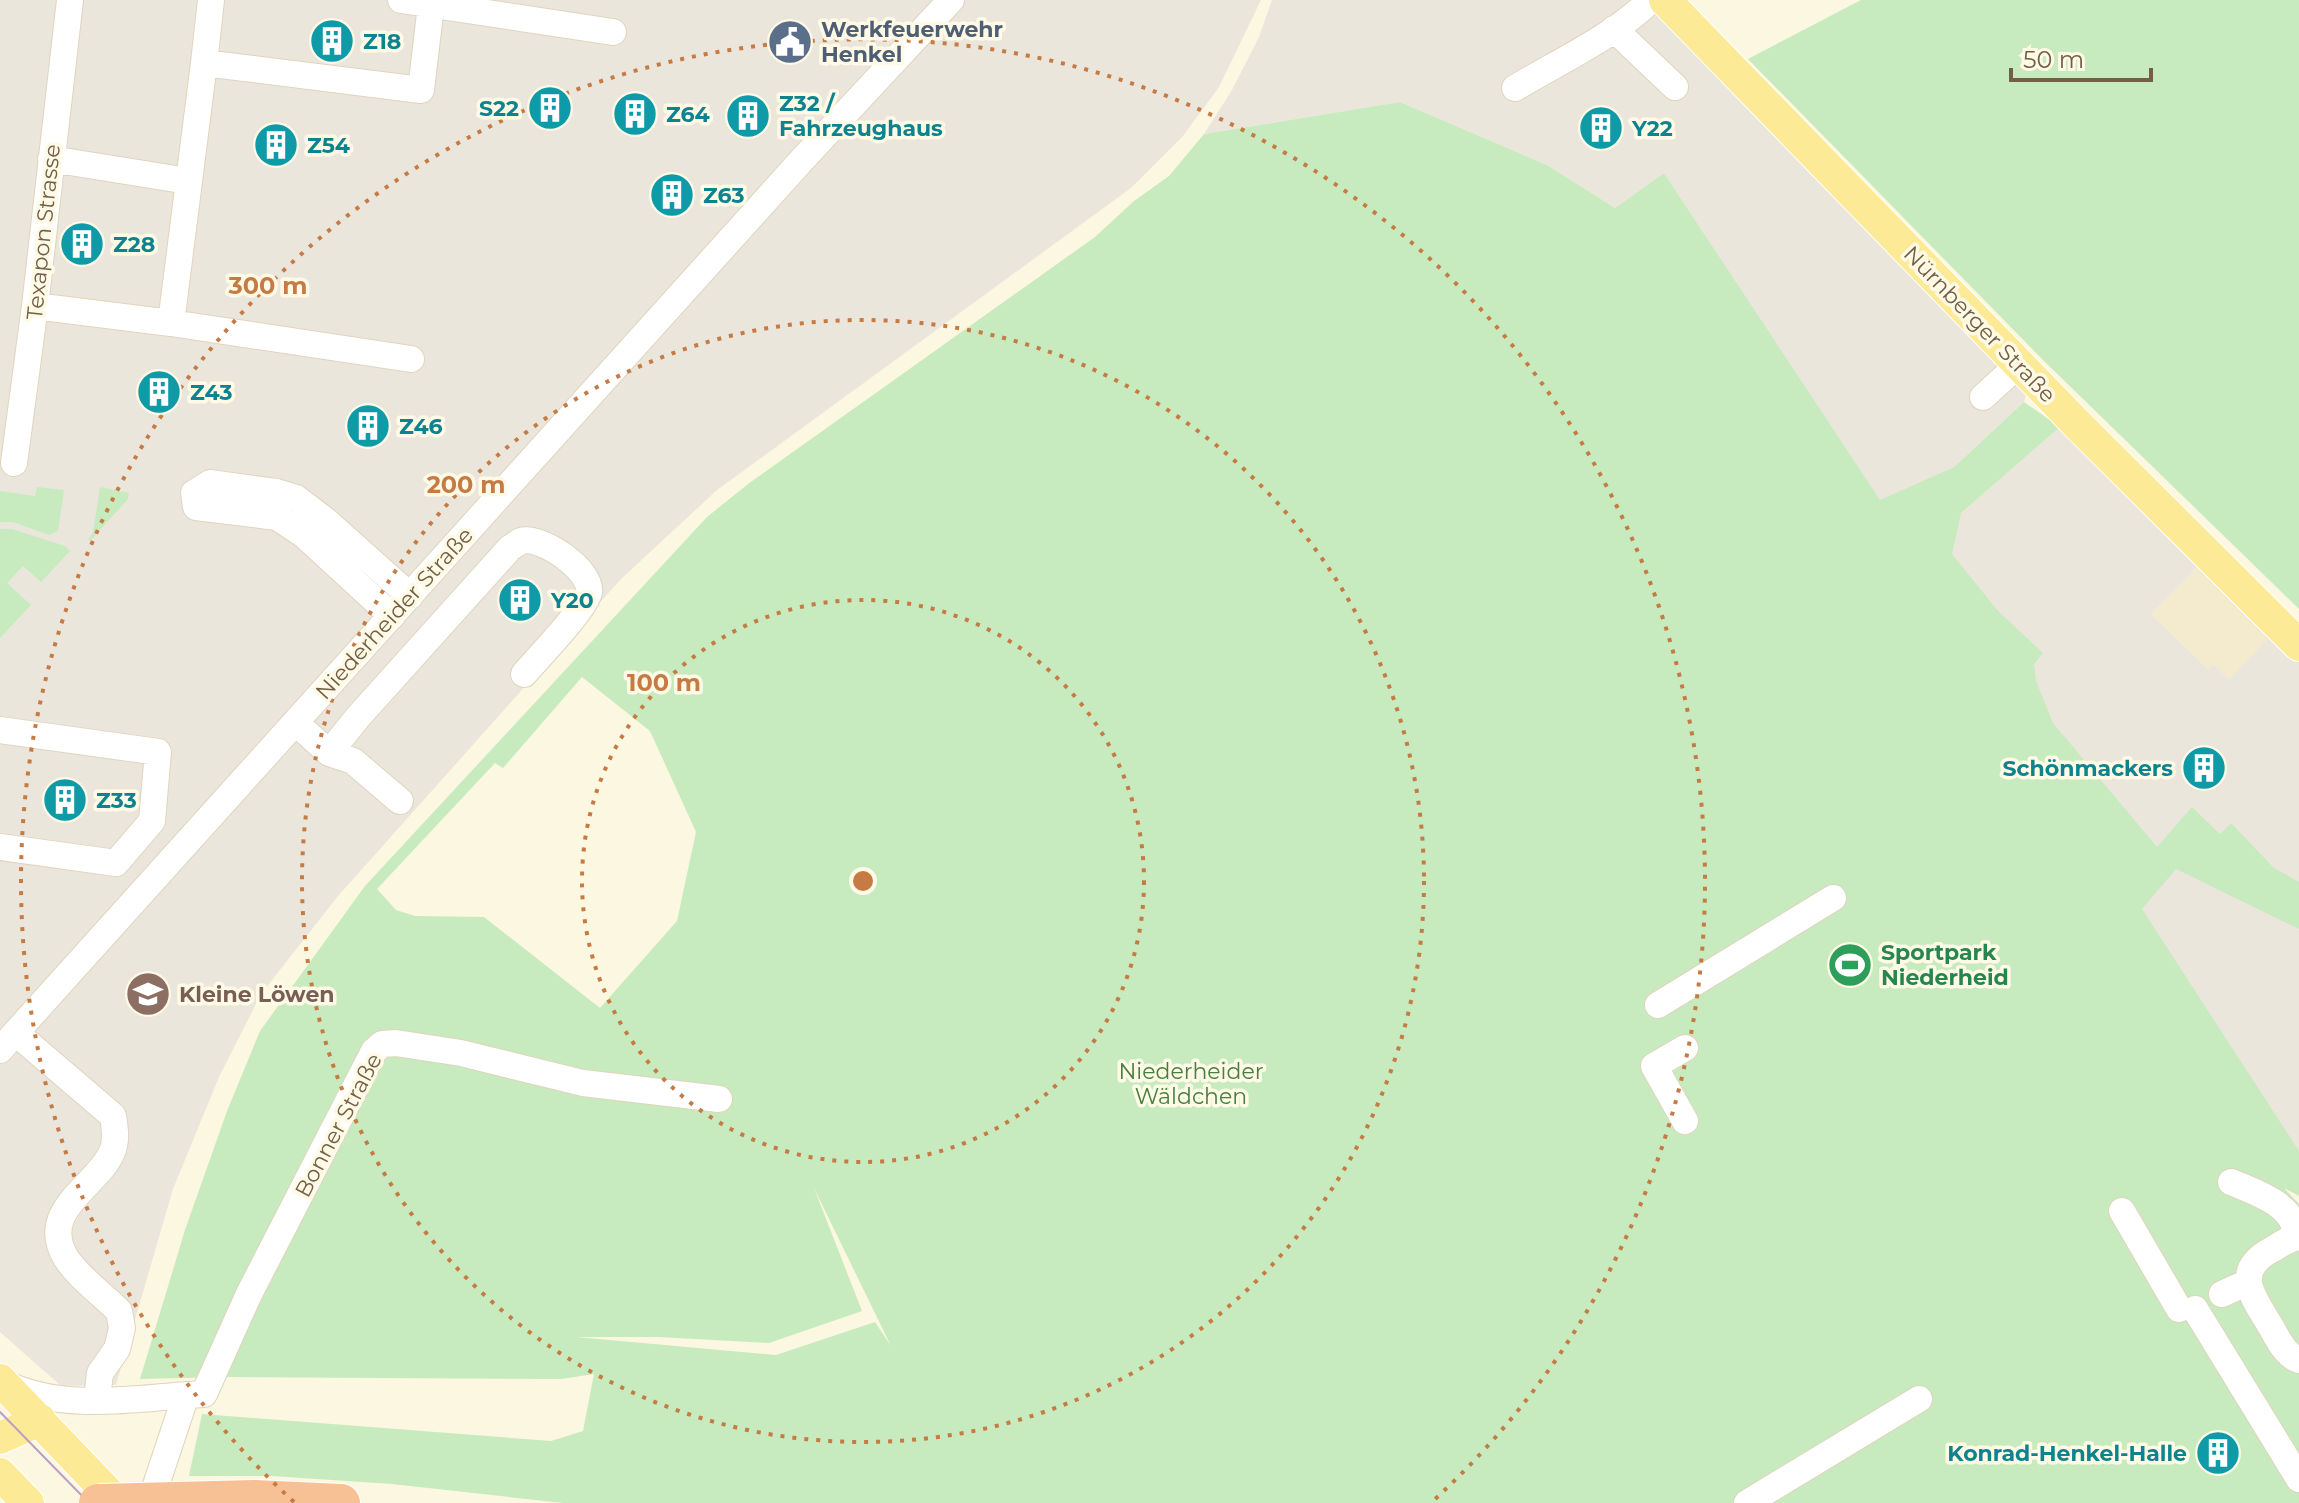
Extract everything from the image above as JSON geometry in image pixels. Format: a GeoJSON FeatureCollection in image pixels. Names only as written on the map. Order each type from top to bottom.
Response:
{"type":"FeatureCollection","features":[{"type":"Feature","properties":{"kind":"highway"},"geometry":{"type":"LineString","coordinates":[[98,1503],[254,1499],[341,1503]]}},
{"type":"Feature","properties":{"kind":"main road","name":"Nürnberger Straße"},"geometry":{"type":"LineString","coordinates":[[1665,0],[2019,364],[2299,645]]}},
{"type":"Feature","properties":{"kind":"main road"},"geometry":{"type":"LineString","coordinates":[[0,1416],[1,1381]]}},
{"type":"Feature","properties":{"kind":"main road"},"geometry":{"type":"LineString","coordinates":[[1,1381],[118,1503]]}},
{"type":"Feature","properties":{"kind":"main road"},"geometry":{"type":"LineString","coordinates":[[0,1438],[40,1420]]}},
{"type":"Feature","properties":{"kind":"street","name":"Texapon Strasse"},"geometry":{"type":"LineString","coordinates":[[14,463],[70,0]]}},
{"type":"Feature","properties":{"kind":"street"},"geometry":{"type":"LineString","coordinates":[[171,323],[211,0]]}},
{"type":"Feature","properties":{"kind":"street"},"geometry":{"type":"LineString","coordinates":[[401,0],[613,32]]}},
{"type":"Feature","properties":{"kind":"street","name":"Niederheider Straße"},"geometry":{"type":"LineString","coordinates":[[8,1041],[801,161],[951,0]]}},
{"type":"Feature","properties":{"kind":"street"},"geometry":{"type":"LineString","coordinates":[[1515,88],[1614,29],[1651,0]]}},
{"type":"Feature","properties":{"kind":"street"},"geometry":{"type":"LineString","coordinates":[[204,63],[421,90],[431,5]]}},
{"type":"Feature","properties":{"kind":"street"},"geometry":{"type":"LineString","coordinates":[[1614,29],[1675,87]]}},
{"type":"Feature","properties":{"kind":"street"},"geometry":{"type":"LineString","coordinates":[[51,159],[188,181]]}},
{"type":"Feature","properties":{"kind":"street"},"geometry":{"type":"LineString","coordinates":[[35,306],[411,359]]}},
{"type":"Feature","properties":{"kind":"street"},"geometry":{"type":"LineString","coordinates":[[1983,397],[2019,364]]}},
{"type":"Feature","properties":{"kind":"street"},"geometry":{"type":"LineString","coordinates":[[392,616],[304,535],[277,517],[196,507],[194,493],[210,483],[276,492],[296,498],[410,596]]}},
{"type":"Feature","properties":{"kind":"street"},"geometry":{"type":"LineString","coordinates":[[329,753],[510,548],[520,541],[536,541],[555,549],[585,577],[590,588],[589,596],[573,617],[524,674]]}},
{"type":"Feature","properties":{"kind":"street"},"geometry":{"type":"LineString","coordinates":[[296,723],[329,753],[353,761],[400,801]]}},
{"type":"Feature","properties":{"kind":"street"},"geometry":{"type":"LineString","coordinates":[[0,730],[158,752],[152,821],[116,863],[0,847]]}},
{"type":"Feature","properties":{"kind":"street"},"geometry":{"type":"LineString","coordinates":[[1658,1005],[1833,898]]}},
{"type":"Feature","properties":{"kind":"street"},"geometry":{"type":"LineString","coordinates":[[8,1041],[113,1116],[116,1134],[112,1153],[66,1208],[58,1232],[69,1262],[119,1311],[117,1349],[100,1373],[108,1401]]}},
{"type":"Feature","properties":{"kind":"street","name":"Bonner Straße"},"geometry":{"type":"LineString","coordinates":[[195,1394],[374,1051],[382,1044],[396,1043],[461,1053],[583,1083],[719,1099]]}},
{"type":"Feature","properties":{"kind":"street"},"geometry":{"type":"LineString","coordinates":[[1685,1048],[1654,1066],[1685,1121]]}},
{"type":"Feature","properties":{"kind":"street"},"geometry":{"type":"LineString","coordinates":[[2231,1182],[2261,1195],[2285,1211],[2296,1226],[2297,1236],[2261,1255],[2252,1266],[2248,1282],[2279,1339],[2289,1354],[2299,1360]]}},
{"type":"Feature","properties":{"kind":"street"},"geometry":{"type":"LineString","coordinates":[[2122,1211],[2299,1479]]}},
{"type":"Feature","properties":{"kind":"street"},"geometry":{"type":"LineString","coordinates":[[2222,1294],[2248,1282]]}},
{"type":"Feature","properties":{"kind":"street"},"geometry":{"type":"LineString","coordinates":[[1,1381],[18,1390],[50,1398],[108,1401],[195,1394],[150,1503]]}},
{"type":"Feature","properties":{"kind":"street"},"geometry":{"type":"LineString","coordinates":[[1747,1503],[1919,1399]]}},
{"type":"Feature","properties":{"kind":"street"},"geometry":{"type":"LineString","coordinates":[[40,1420],[99,1408],[108,1401]]}},
{"type":"Feature","properties":{"kind":"shaded area"},"geometry":{"type":"Polygon","coordinates":[[[0,0],[1261,0],[1219,87],[1183,136],[1131,188],[717,490],[621,579],[338,896],[261,994],[219,1077],[173,1189],[116,1385],[61,1386],[0,1332],[0,0]]]}},
{"type":"Feature","properties":{"kind":"shaded area"},"geometry":{"type":"Polygon","coordinates":[[[1272,0],[1657,0],[2031,379],[2024,402],[1954,467],[1880,501],[1664,173],[1615,208],[1547,165],[1400,102],[1204,134],[1232,90],[1259,37],[1272,0]]]}},
{"type":"Feature","properties":{"kind":"shaded area"},"geometry":{"type":"Polygon","coordinates":[[[2060,427],[2198,566],[2151,614],[2208,669],[2213,664],[2229,679],[2272,635],[2299,661],[2299,1161],[1905,546],[1961,513],[2060,427]]]}},
{"type":"Feature","properties":{"kind":"shaded area"},"geometry":{"type":"Polygon","coordinates":[[[2198,566],[2270,638],[2229,679],[2213,664],[2208,669],[2151,614],[2198,566]]]}},
{"type":"Feature","properties":{"kind":"green space"},"geometry":{"type":"Polygon","coordinates":[[[1861,0],[2299,0],[2299,609],[2044,361],[1748,59],[1861,0]]]}},
{"type":"Feature","properties":{"kind":"green space","name":"Niederheider Wäldchen"},"geometry":{"type":"Polygon","coordinates":[[[1400,102],[1547,165],[1615,208],[1664,173],[1880,500],[1954,467],[2024,402],[2060,427],[1961,513],[1952,554],[1998,611],[2043,653],[2034,664],[2036,681],[2053,723],[2157,847],[2192,807],[2220,834],[2231,823],[2274,868],[2299,882],[2299,929],[2176,869],[2142,909],[2299,1151],[2299,1196],[2284,1188],[2299,1204],[2299,1503],[563,1503],[392,1484],[272,1476],[189,1476],[202,1414],[551,1441],[583,1431],[594,1374],[561,1379],[140,1379],[185,1230],[227,1111],[260,1031],[365,886],[707,517],[748,484],[1095,237],[1134,201],[1169,176],[1204,134],[1400,102]],[[582,677],[503,768],[495,763],[377,889],[396,910],[415,916],[484,917],[600,1008],[677,921],[696,832],[650,731],[582,677]],[[814,1188],[862,1311],[769,1343],[658,1337],[576,1337],[776,1355],[875,1322],[891,1346],[814,1188]]]}},
{"type":"Feature","properties":{"kind":"green space"},"geometry":{"type":"Polygon","coordinates":[[[37,487],[64,490],[58,531],[49,535],[13,522],[0,522],[0,491],[35,496],[37,487]]]}},
{"type":"Feature","properties":{"kind":"green space"},"geometry":{"type":"Polygon","coordinates":[[[100,487],[129,493],[128,499],[90,541],[88,539],[93,533],[100,487]]]}},
{"type":"Feature","properties":{"kind":"green space"},"geometry":{"type":"Polygon","coordinates":[[[0,529],[12,529],[65,546],[70,551],[41,582],[23,566],[7,583],[31,605],[0,638],[0,529]]]}},
{"type":"Feature","properties":{"kind":"tram line"},"geometry":{"type":"LineString","coordinates":[[0,1412],[89,1503]]}},
{"type":"Feature","properties":{"kind":"place","name":"Z18"},"geometry":{"type":"Point","coordinates":[332,41]}},
{"type":"Feature","properties":{"kind":"place","name":"Werkfeuerwehr Henkel"},"geometry":{"type":"Point","coordinates":[790,42]}},
{"type":"Feature","properties":{"kind":"place","name":"S22"},"geometry":{"type":"Point","coordinates":[550,108]}},
{"type":"Feature","properties":{"kind":"place","name":"Z64"},"geometry":{"type":"Point","coordinates":[635,114]}},
{"type":"Feature","properties":{"kind":"place","name":"Z32 / Fahrzeughaus"},"geometry":{"type":"Point","coordinates":[748,116]}},
{"type":"Feature","properties":{"kind":"place","name":"Y22"},"geometry":{"type":"Point","coordinates":[1601,128]}},
{"type":"Feature","properties":{"kind":"place","name":"Z54"},"geometry":{"type":"Point","coordinates":[276,145]}},
{"type":"Feature","properties":{"kind":"place","name":"Z63"},"geometry":{"type":"Point","coordinates":[672,195]}},
{"type":"Feature","properties":{"kind":"place","name":"Z28"},"geometry":{"type":"Point","coordinates":[82,244]}},
{"type":"Feature","properties":{"kind":"place","name":"Z43"},"geometry":{"type":"Point","coordinates":[159,392]}},
{"type":"Feature","properties":{"kind":"place","name":"Z46"},"geometry":{"type":"Point","coordinates":[368,426]}},
{"type":"Feature","properties":{"kind":"place","name":"Y20"},"geometry":{"type":"Point","coordinates":[520,600]}},
{"type":"Feature","properties":{"kind":"place","name":"Schönmackers"},"geometry":{"type":"Point","coordinates":[2204,768]}},
{"type":"Feature","properties":{"kind":"place","name":"Z33"},"geometry":{"type":"Point","coordinates":[65,800]}},
{"type":"Feature","properties":{"kind":"place","name":"Sportpark Niederheid"},"geometry":{"type":"Point","coordinates":[1850,965]}},
{"type":"Feature","properties":{"kind":"place","name":"Kleine Löwen"},"geometry":{"type":"Point","coordinates":[148,994]}},
{"type":"Feature","properties":{"kind":"place","name":"Konrad-Henkel-Halle"},"geometry":{"type":"Point","coordinates":[2218,1453]}}]}
